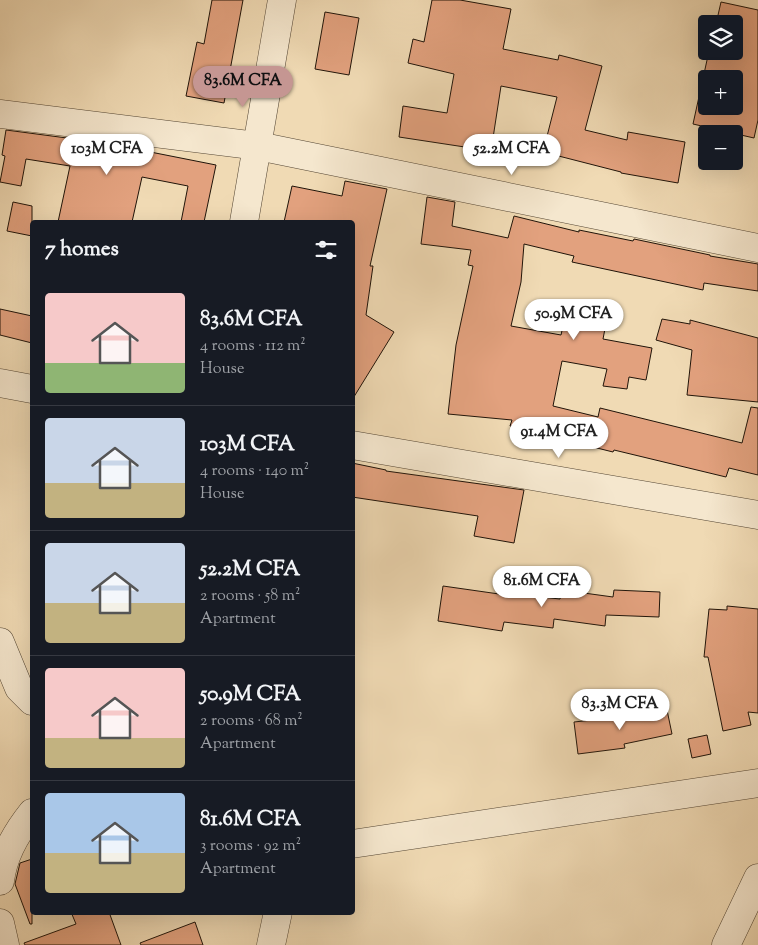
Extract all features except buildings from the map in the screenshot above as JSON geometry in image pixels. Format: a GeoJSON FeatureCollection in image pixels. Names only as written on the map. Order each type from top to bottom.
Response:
{"type":"FeatureCollection","features":[{"type":"Feature","properties":{"kind":"street"},"geometry":{"type":"LineString","coordinates":[[244,220],[282,0]]}},
{"type":"Feature","properties":{"kind":"street"},"geometry":{"type":"LineString","coordinates":[[0,114],[258,146],[758,248]]}},
{"type":"Feature","properties":{"kind":"street"},"geometry":{"type":"LineString","coordinates":[[0,383],[30,389]]}},
{"type":"Feature","properties":{"kind":"street"},"geometry":{"type":"LineString","coordinates":[[355,446],[758,515]]}},
{"type":"Feature","properties":{"kind":"street"},"geometry":{"type":"LineString","coordinates":[[0,642],[19,688],[30,699]]}},
{"type":"Feature","properties":{"kind":"street"},"geometry":{"type":"LineString","coordinates":[[355,844],[758,783]]}},
{"type":"Feature","properties":{"kind":"street"},"geometry":{"type":"LineString","coordinates":[[0,881],[8,829],[30,814]]}},
{"type":"Feature","properties":{"kind":"street"},"geometry":{"type":"LineString","coordinates":[[726,945],[758,878]]}},
{"type":"Feature","properties":{"kind":"street"},"geometry":{"type":"LineString","coordinates":[[272,945],[277,915]]}},
{"type":"Feature","properties":{"kind":"street"},"geometry":{"type":"LineString","coordinates":[[0,923],[5,945]]}}]}
